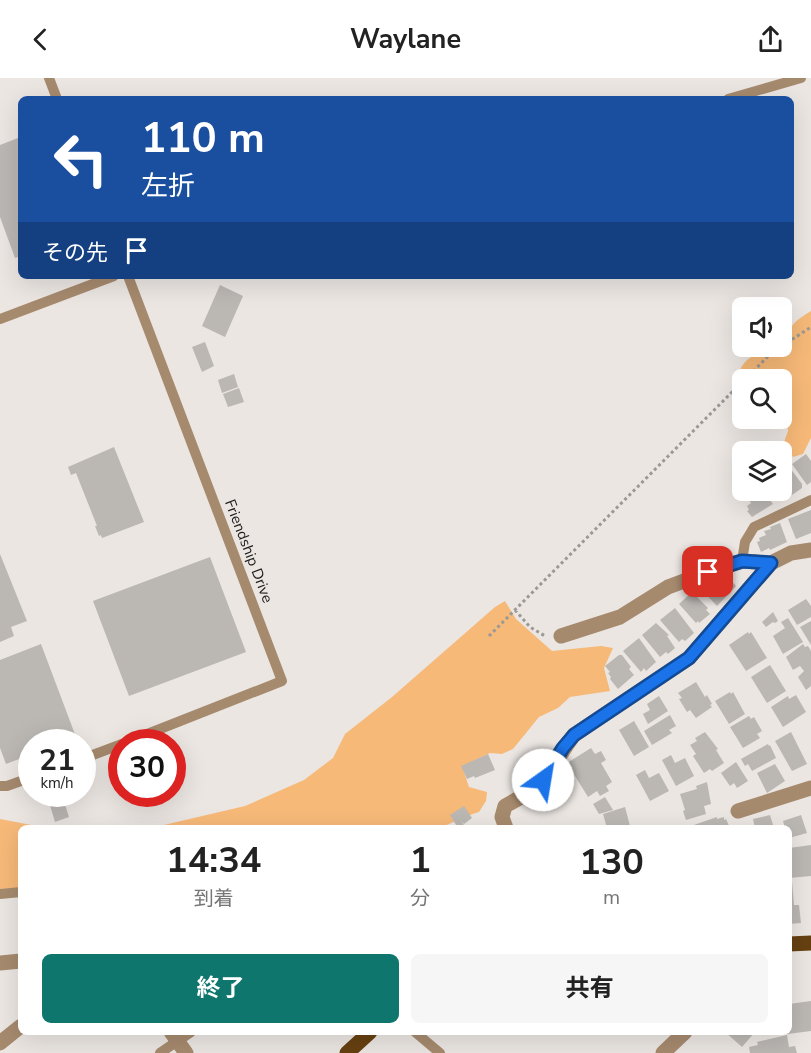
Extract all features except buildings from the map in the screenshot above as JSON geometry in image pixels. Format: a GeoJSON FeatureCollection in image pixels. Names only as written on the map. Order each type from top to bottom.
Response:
{"type":"FeatureCollection","features":[{"type":"Feature","properties":{"kind":"main road"},"geometry":{"type":"LineString","coordinates":[[792,944],[811,943]]}},
{"type":"Feature","properties":{"kind":"main road"},"geometry":{"type":"LineString","coordinates":[[347,1053],[367,1035]]}},
{"type":"Feature","properties":{"kind":"street"},"geometry":{"type":"LineString","coordinates":[[505,825],[502,817],[506,806],[534,789],[543,780],[574,735],[689,658],[771,563],[791,554],[811,550]]}},
{"type":"Feature","properties":{"kind":"street"},"geometry":{"type":"LineString","coordinates":[[561,636],[620,617],[668,587],[742,561],[771,563]]}},
{"type":"Feature","properties":{"kind":"street"},"geometry":{"type":"LineString","coordinates":[[738,810],[811,788]]}},
{"type":"Feature","properties":{"kind":"street"},"geometry":{"type":"LineString","coordinates":[[0,963],[18,961]]}},
{"type":"Feature","properties":{"kind":"street"},"geometry":{"type":"LineString","coordinates":[[0,1043],[18,1028]]}},
{"type":"Feature","properties":{"kind":"street"},"geometry":{"type":"LineString","coordinates":[[663,1053],[682,1035]]}},
{"type":"Feature","properties":{"kind":"lane"},"geometry":{"type":"LineString","coordinates":[[49,78],[56,96]]}},
{"type":"Feature","properties":{"kind":"lane"},"geometry":{"type":"LineString","coordinates":[[738,96],[801,78]]}},
{"type":"Feature","properties":{"kind":"lane"},"geometry":{"type":"LineString","coordinates":[[0,319],[106,279]]}},
{"type":"Feature","properties":{"kind":"lane","name":"Friendship Drive"},"geometry":{"type":"LineString","coordinates":[[129,279],[282,681],[160,729]]}},
{"type":"Feature","properties":{"kind":"lane"},"geometry":{"type":"LineString","coordinates":[[742,561],[745,542],[754,527],[811,500]]}},
{"type":"Feature","properties":{"kind":"lane"},"geometry":{"type":"LineString","coordinates":[[0,786],[18,782]]}},
{"type":"Feature","properties":{"kind":"lane"},"geometry":{"type":"LineString","coordinates":[[0,894],[18,892]]}},
{"type":"Feature","properties":{"kind":"lane"},"geometry":{"type":"LineString","coordinates":[[419,1035],[440,1053]]}},
{"type":"Feature","properties":{"kind":"lane"},"geometry":{"type":"LineString","coordinates":[[160,1053],[179,1042]]}},
{"type":"Feature","properties":{"kind":"path"},"geometry":{"type":"LineString","coordinates":[[792,339],[811,327]]}},
{"type":"Feature","properties":{"kind":"path"},"geometry":{"type":"LineString","coordinates":[[756,369],[767,357]]}},
{"type":"Feature","properties":{"kind":"path"},"geometry":{"type":"LineString","coordinates":[[489,636],[732,393]]}},
{"type":"Feature","properties":{"kind":"path"},"geometry":{"type":"LineString","coordinates":[[515,610],[530,627],[539,633],[548,637],[561,636]]}},
{"type":"Feature","properties":{"kind":"shaded area"},"geometry":{"type":"Polygon","coordinates":[[[811,311],[811,438],[803,454],[793,457],[792,441],[784,441],[788,429],[792,429],[792,369],[740,369],[752,357],[792,357],[792,327],[811,311]]]}},
{"type":"Feature","properties":{"kind":"shaded area"},"geometry":{"type":"Polygon","coordinates":[[[505,601],[516,619],[552,651],[601,646],[613,648],[604,668],[610,691],[570,697],[558,708],[539,717],[513,749],[502,754],[490,753],[463,769],[469,787],[487,792],[486,801],[479,812],[445,825],[164,825],[245,806],[304,780],[333,758],[345,734],[392,697],[495,607],[505,601]]]}},
{"type":"Feature","properties":{"kind":"shaded area"},"geometry":{"type":"Polygon","coordinates":[[[0,819],[31,825],[18,825],[18,888],[0,889],[0,819]]]}},
{"type":"Feature","properties":{"kind":"route"},"geometry":{"type":"LineString","coordinates":[[543,780],[574,735],[689,658],[771,563],[742,561],[708,572]]}}]}
